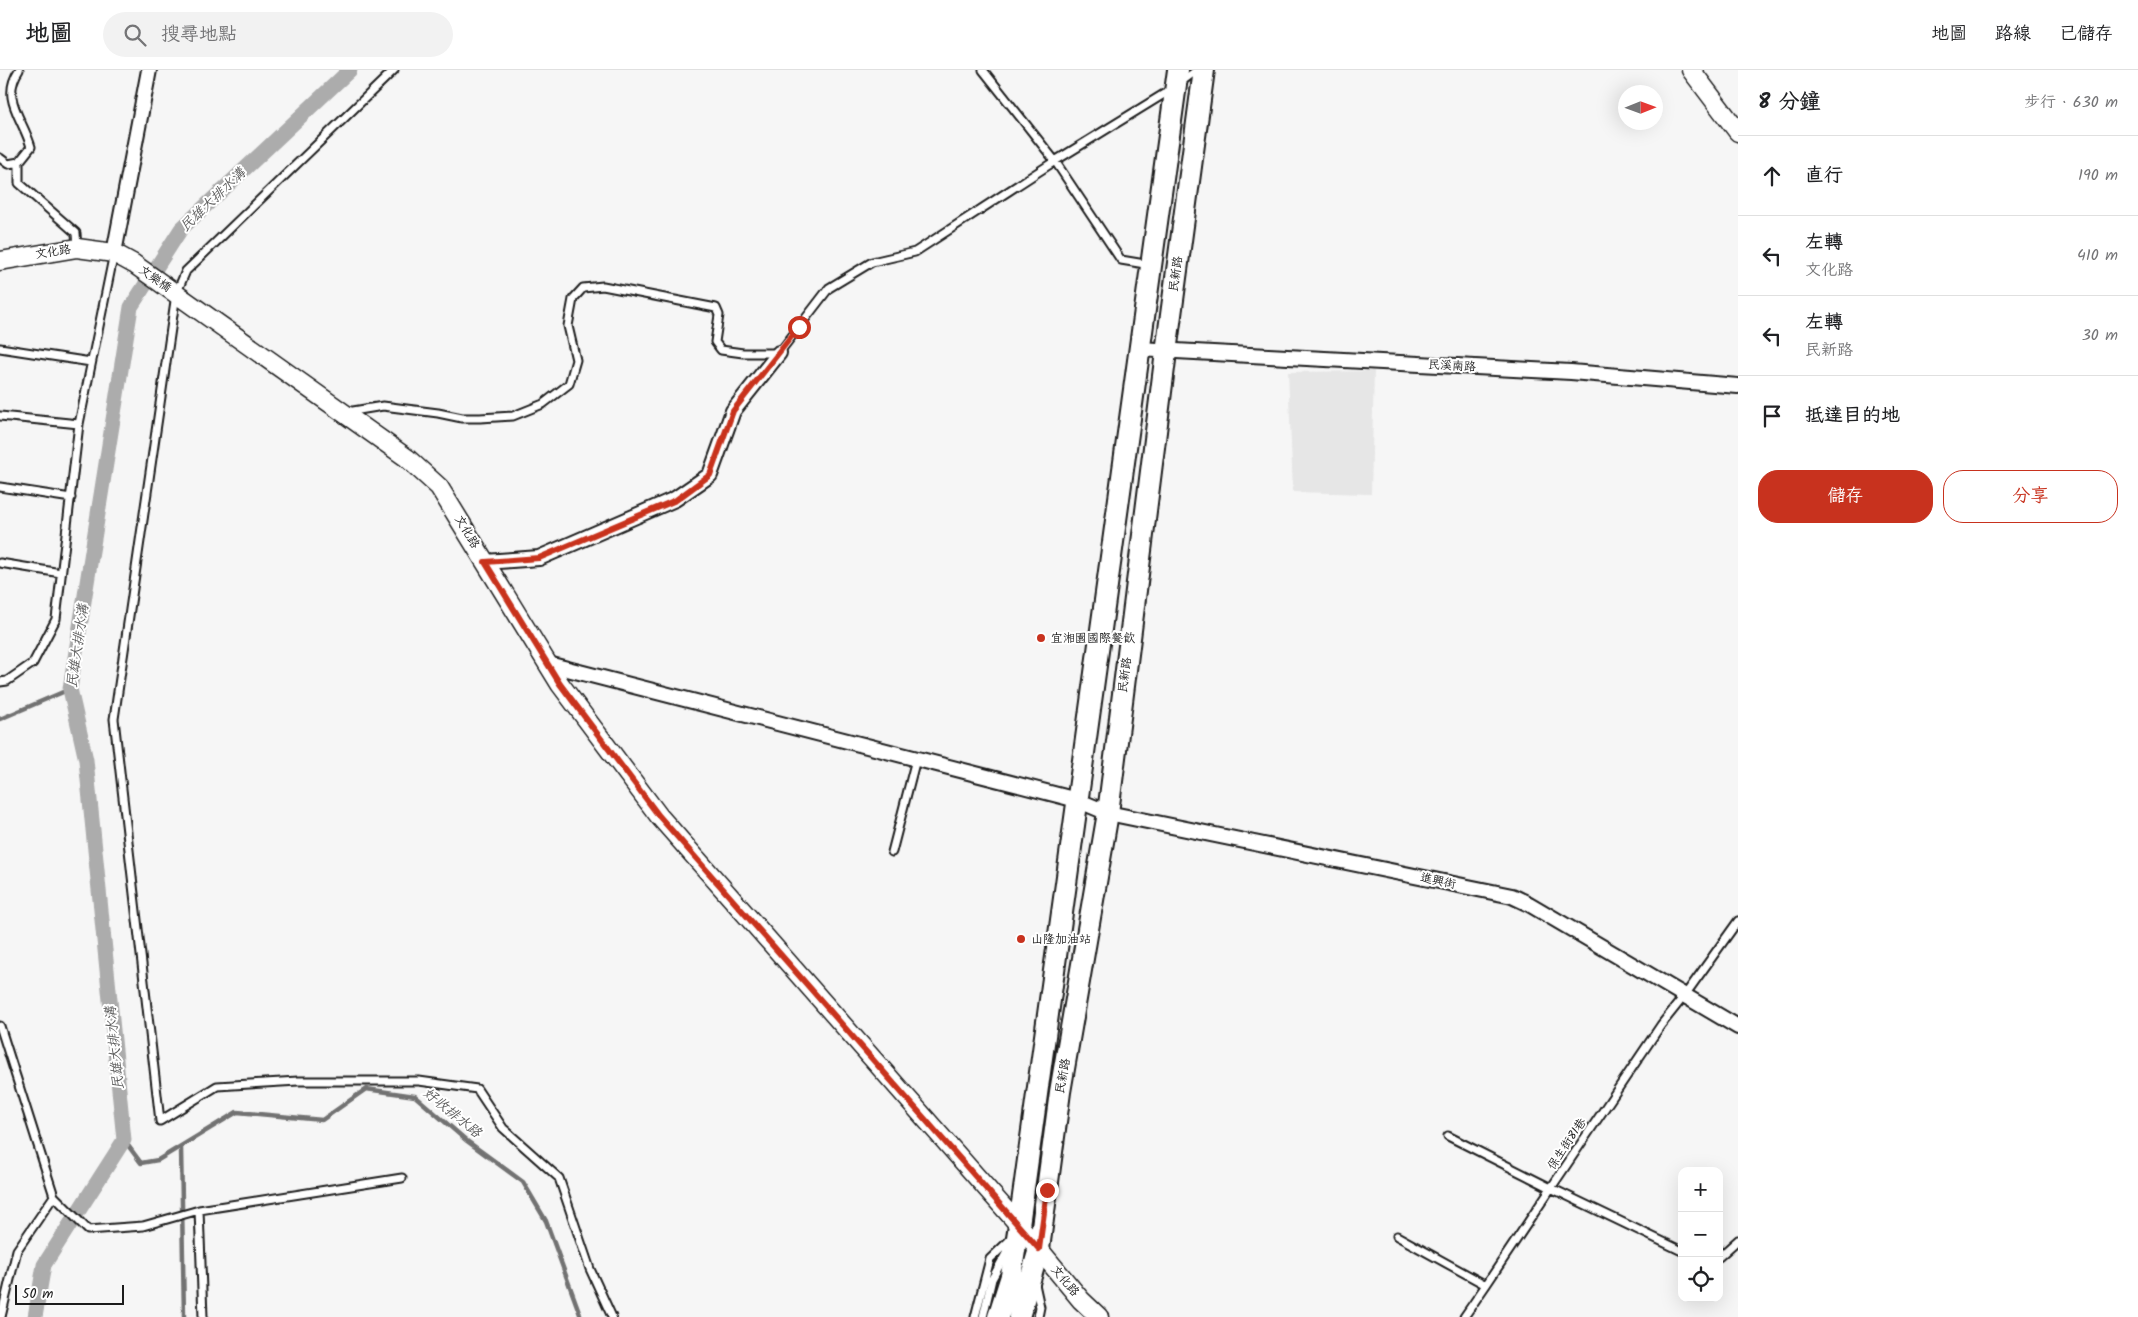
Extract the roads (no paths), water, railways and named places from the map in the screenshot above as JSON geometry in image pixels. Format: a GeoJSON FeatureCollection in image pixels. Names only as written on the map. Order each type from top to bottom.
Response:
{"type":"FeatureCollection","features":[{"type":"Feature","properties":{"kind":"main road","name":"民新路"},"geometry":{"type":"LineString","coordinates":[[1025,1310],[1039,1249],[1060,1092],[1108,813],[1166,352],[1204,70]]}},
{"type":"Feature","properties":{"kind":"main road","name":"民新路"},"geometry":{"type":"LineString","coordinates":[[998,1317],[1011,1276],[1176,79]]}},
{"type":"Feature","properties":{"kind":"street"},"geometry":{"type":"LineString","coordinates":[[114,253],[149,70]]}},
{"type":"Feature","properties":{"kind":"street"},"geometry":{"type":"LineString","coordinates":[[1691,70],[1738,132]]}},
{"type":"Feature","properties":{"kind":"street","name":"文化路"},"geometry":{"type":"LineString","coordinates":[[0,261],[76,248],[114,253],[134,264]]}},
{"type":"Feature","properties":{"kind":"street","name":"文樂橋"},"geometry":{"type":"LineString","coordinates":[[134,264],[176,294]]}},
{"type":"Feature","properties":{"kind":"street","name":"文化路"},"geometry":{"type":"LineString","coordinates":[[176,294],[407,458],[439,487],[560,684],[659,816],[1017,1230],[1039,1249],[1081,1300],[1099,1317]]}},
{"type":"Feature","properties":{"kind":"street","name":"民溪南路"},"geometry":{"type":"LineString","coordinates":[[1139,349],[1166,352],[1571,372],[1738,386]]}},
{"type":"Feature","properties":{"kind":"street"},"geometry":{"type":"LineString","coordinates":[[485,562],[539,558],[676,500],[710,475],[733,411],[778,352]]}},
{"type":"Feature","properties":{"kind":"street","name":"進興街"},"geometry":{"type":"LineString","coordinates":[[548,664],[1077,800],[1108,813],[1512,896],[1530,904],[1738,1027]]}},
{"type":"Feature","properties":{"kind":"lane"},"geometry":{"type":"LineString","coordinates":[[19,70],[10,79],[6,100],[14,116],[28,135],[31,147],[19,162],[19,183],[76,233],[76,248]]}},
{"type":"Feature","properties":{"kind":"lane"},"geometry":{"type":"LineString","coordinates":[[394,70],[186,271],[176,294],[114,720],[160,1120],[217,1086],[298,1081],[419,1080],[477,1089],[503,1128],[559,1178],[590,1269],[612,1317]]}},
{"type":"Feature","properties":{"kind":"lane"},"geometry":{"type":"LineString","coordinates":[[983,70],[1055,161],[1122,260],[1151,265]]}},
{"type":"Feature","properties":{"kind":"lane"},"geometry":{"type":"LineString","coordinates":[[344,412],[383,406],[462,418],[480,418],[513,416],[544,404],[568,384],[576,360],[568,326],[573,299],[583,288],[603,286],[716,308],[719,315],[714,342],[721,350],[743,353],[778,352],[829,288],[872,262],[915,252],[1176,79],[1197,70]]}},
{"type":"Feature","properties":{"kind":"lane"},"geometry":{"type":"LineString","coordinates":[[0,158],[8,164],[19,162]]}},
{"type":"Feature","properties":{"kind":"lane"},"geometry":{"type":"LineString","coordinates":[[0,682],[7,681],[33,663],[56,619],[79,424],[114,253]]}},
{"type":"Feature","properties":{"kind":"lane"},"geometry":{"type":"LineString","coordinates":[[0,348],[91,362]]}},
{"type":"Feature","properties":{"kind":"lane"},"geometry":{"type":"LineString","coordinates":[[0,416],[79,424]]}},
{"type":"Feature","properties":{"kind":"lane"},"geometry":{"type":"LineString","coordinates":[[0,487],[70,498]]}},
{"type":"Feature","properties":{"kind":"lane"},"geometry":{"type":"LineString","coordinates":[[0,562],[61,573]]}},
{"type":"Feature","properties":{"kind":"lane"},"geometry":{"type":"LineString","coordinates":[[892,852],[916,759]]}},
{"type":"Feature","properties":{"kind":"lane","name":"保生街81巷"},"geometry":{"type":"LineString","coordinates":[[1678,1249],[1551,1188],[1661,1025],[1738,921]]}},
{"type":"Feature","properties":{"kind":"lane"},"geometry":{"type":"LineString","coordinates":[[0,1026],[54,1196],[88,1230],[143,1226],[199,1210],[402,1178]]}},
{"type":"Feature","properties":{"kind":"lane"},"geometry":{"type":"LineString","coordinates":[[1448,1136],[1551,1188],[1464,1317]]}},
{"type":"Feature","properties":{"kind":"lane"},"geometry":{"type":"LineString","coordinates":[[1,1317],[17,1250],[54,1196]]}},
{"type":"Feature","properties":{"kind":"lane"},"geometry":{"type":"LineString","coordinates":[[199,1210],[203,1317]]}},
{"type":"Feature","properties":{"kind":"lane"},"geometry":{"type":"LineString","coordinates":[[975,1317],[990,1259],[1017,1230]]}},
{"type":"Feature","properties":{"kind":"lane"},"geometry":{"type":"LineString","coordinates":[[983,1317],[992,1278],[1017,1230]]}},
{"type":"Feature","properties":{"kind":"lane"},"geometry":{"type":"LineString","coordinates":[[1397,1236],[1486,1285]]}},
{"type":"Feature","properties":{"kind":"lane"},"geometry":{"type":"LineString","coordinates":[[1723,1253],[1738,1240]]}},
{"type":"Feature","properties":{"kind":"lane"},"geometry":{"type":"LineString","coordinates":[[1033,1274],[1040,1307],[1038,1317]]}},
{"type":"Feature","properties":{"kind":"waterway","name":"民雄大排水溝"},"geometry":{"type":"LineString","coordinates":[[35,1317],[44,1265],[124,1140],[86,760],[70,689],[131,307],[181,229],[350,70]]}},
{"type":"Feature","properties":{"kind":"waterway"},"geometry":{"type":"LineString","coordinates":[[0,719],[70,689]]}},
{"type":"Feature","properties":{"kind":"waterway","name":"好收排水路"},"geometry":{"type":"LineString","coordinates":[[124,1140],[141,1163],[158,1160],[237,1112],[322,1120],[366,1089],[415,1096],[467,1141],[523,1182],[546,1221],[581,1317]]}},
{"type":"Feature","properties":{"kind":"waterway"},"geometry":{"type":"LineString","coordinates":[[181,1147],[184,1317]]}},
{"type":"Feature","properties":{"kind":"place","name":"宜湘園國際餐飲"},"geometry":{"type":"Point","coordinates":[1041,638]}},
{"type":"Feature","properties":{"kind":"place","name":"山隆加油站"},"geometry":{"type":"Point","coordinates":[1021,939]}}]}
